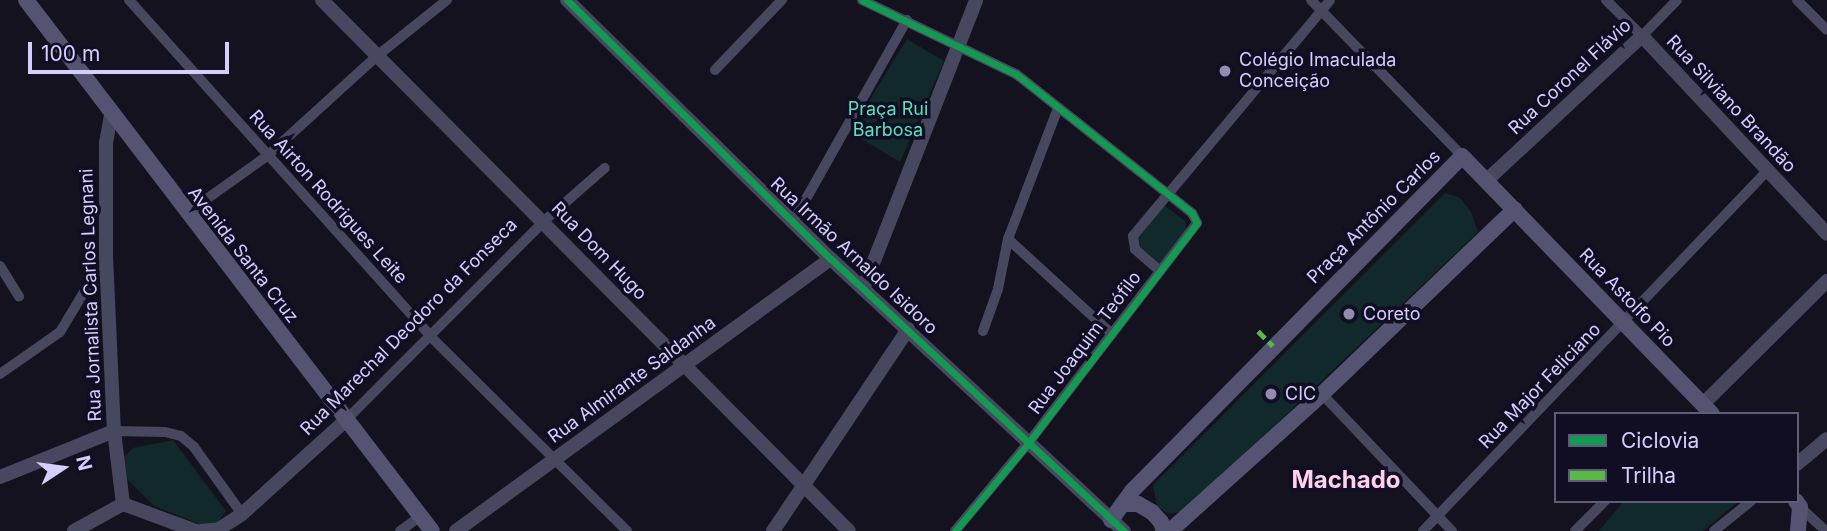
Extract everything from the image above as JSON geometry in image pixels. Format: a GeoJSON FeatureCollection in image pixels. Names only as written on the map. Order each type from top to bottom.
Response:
{"type":"FeatureCollection","features":[{"type":"Feature","properties":{"kind":"main road","name":"Avenida Santa Cruz"},"geometry":{"type":"LineString","coordinates":[[26,0],[111,115],[432,531]]}},
{"type":"Feature","properties":{"kind":"main road","name":"Praça Antônio Carlos"},"geometry":{"type":"LineString","coordinates":[[1117,525],[1123,504],[1245,375],[1462,156],[1515,209]]}},
{"type":"Feature","properties":{"kind":"main road"},"geometry":{"type":"LineString","coordinates":[[1170,531],[1322,394],[1515,209]]}},
{"type":"Feature","properties":{"kind":"main road","name":"Rua Astolfo Pio"},"geometry":{"type":"LineString","coordinates":[[1515,209],[1625,323],[1703,411]]}},
{"type":"Feature","properties":{"kind":"main road"},"geometry":{"type":"LineString","coordinates":[[1123,504],[1138,505],[1152,512],[1161,522],[1164,531]]}},
{"type":"Feature","properties":{"kind":"main road"},"geometry":{"type":"LineString","coordinates":[[1798,504],[1798,531]]}},
{"type":"Feature","properties":{"kind":"street","name":"Rua Airton Rodrigues Leite"},"geometry":{"type":"LineString","coordinates":[[129,0],[431,337],[626,531]]}},
{"type":"Feature","properties":{"kind":"street","name":"Rua Dom Hugo"},"geometry":{"type":"LineString","coordinates":[[321,0],[849,531]]}},
{"type":"Feature","properties":{"kind":"street"},"geometry":{"type":"LineString","coordinates":[[187,213],[267,156],[377,56],[447,0]]}},
{"type":"Feature","properties":{"kind":"street","name":"Rua Irmão Arnaldo Isidoro"},"geometry":{"type":"LineString","coordinates":[[567,0],[831,259],[1030,441],[1117,525]]}},
{"type":"Feature","properties":{"kind":"street"},"geometry":{"type":"LineString","coordinates":[[715,70],[782,0]]}},
{"type":"Feature","properties":{"kind":"street"},"geometry":{"type":"LineString","coordinates":[[862,0],[959,44],[1016,74],[1166,193]]}},
{"type":"Feature","properties":{"kind":"street"},"geometry":{"type":"LineString","coordinates":[[863,289],[976,0]]}},
{"type":"Feature","properties":{"kind":"street"},"geometry":{"type":"LineString","coordinates":[[1311,0],[1462,156]]}},
{"type":"Feature","properties":{"kind":"street"},"geometry":{"type":"LineString","coordinates":[[1160,271],[1135,250],[1132,244],[1133,236],[1166,193],[1330,0]]}},
{"type":"Feature","properties":{"kind":"street","name":"Rua Silviano Brandão"},"geometry":{"type":"LineString","coordinates":[[1606,0],[1827,234]]}},
{"type":"Feature","properties":{"kind":"street","name":"Rua Coronel Flávio"},"geometry":{"type":"LineString","coordinates":[[1487,180],[1677,0]]}},
{"type":"Feature","properties":{"kind":"street"},"geometry":{"type":"LineString","coordinates":[[1797,0],[1827,30]]}},
{"type":"Feature","properties":{"kind":"street"},"geometry":{"type":"LineString","coordinates":[[793,222],[907,20]]}},
{"type":"Feature","properties":{"kind":"street"},"geometry":{"type":"LineString","coordinates":[[983,331],[998,289],[1008,239],[1058,108]]}},
{"type":"Feature","properties":{"kind":"street","name":"Rua Jornalista Carlos Legnani"},"geometry":{"type":"LineString","coordinates":[[111,115],[106,142],[106,256],[114,431],[123,504]]}},
{"type":"Feature","properties":{"kind":"street","name":"Rua Marechal Deodoro da Fonseca"},"geometry":{"type":"LineString","coordinates":[[201,531],[219,528],[242,514],[346,420],[543,222],[604,168]]}},
{"type":"Feature","properties":{"kind":"street","name":"Rua Major Feliciano"},"geometry":{"type":"LineString","coordinates":[[1423,531],[1767,172]]}},
{"type":"Feature","properties":{"kind":"street","name":"Rua Joaquim Teófilo"},"geometry":{"type":"LineString","coordinates":[[955,531],[1030,441],[1197,223],[1192,213],[1166,193]]}},
{"type":"Feature","properties":{"kind":"street"},"geometry":{"type":"LineString","coordinates":[[1008,239],[1112,334]]}},
{"type":"Feature","properties":{"kind":"street"},"geometry":{"type":"LineString","coordinates":[[0,374],[38,351],[60,332],[106,256]]}},
{"type":"Feature","properties":{"kind":"street","name":"Rua Almirante Saldanha"},"geometry":{"type":"LineString","coordinates":[[456,531],[831,259]]}},
{"type":"Feature","properties":{"kind":"street"},"geometry":{"type":"LineString","coordinates":[[0,266],[19,297]]}},
{"type":"Feature","properties":{"kind":"street"},"geometry":{"type":"LineString","coordinates":[[1703,411],[1827,281]]}},
{"type":"Feature","properties":{"kind":"street"},"geometry":{"type":"LineString","coordinates":[[773,531],[908,329]]}},
{"type":"Feature","properties":{"kind":"street"},"geometry":{"type":"LineString","coordinates":[[1322,394],[1452,531]]}},
{"type":"Feature","properties":{"kind":"street"},"geometry":{"type":"LineString","coordinates":[[0,477],[114,431],[164,432],[181,436],[194,447],[242,514]]}},
{"type":"Feature","properties":{"kind":"street"},"geometry":{"type":"LineString","coordinates":[[1799,462],[1827,439]]}},
{"type":"Feature","properties":{"kind":"street"},"geometry":{"type":"LineString","coordinates":[[1575,531],[1588,526],[1604,503]]}},
{"type":"Feature","properties":{"kind":"street"},"geometry":{"type":"LineString","coordinates":[[1714,531],[1749,503]]}},
{"type":"Feature","properties":{"kind":"street"},"geometry":{"type":"LineString","coordinates":[[74,531],[123,504],[196,531]]}},
{"type":"Feature","properties":{"kind":"street"},"geometry":{"type":"LineString","coordinates":[[1798,504],[1826,531]]}},
{"type":"Feature","properties":{"kind":"street"},"geometry":{"type":"LineString","coordinates":[[400,531],[421,516]]}},
{"type":"Feature","properties":{"kind":"green space","name":"Praça Rui Barbosa"},"geometry":{"type":"Polygon","coordinates":[[[907,39],[944,61],[900,162],[850,132],[907,39]]]}},
{"type":"Feature","properties":{"kind":"green space"},"geometry":{"type":"Polygon","coordinates":[[[1445,193],[1460,198],[1471,212],[1478,232],[1185,511],[1169,514],[1157,506],[1153,485],[1445,193]]]}},
{"type":"Feature","properties":{"kind":"green space"},"geometry":{"type":"Polygon","coordinates":[[[1164,205],[1185,221],[1187,230],[1159,265],[1141,248],[1138,238],[1164,205]]]}},
{"type":"Feature","properties":{"kind":"green space"},"geometry":{"type":"Polygon","coordinates":[[[173,440],[226,511],[216,525],[202,525],[154,506],[126,478],[124,457],[133,448],[173,440]]]}},
{"type":"Feature","properties":{"kind":"green space"},"geometry":{"type":"Polygon","coordinates":[[[1622,503],[1737,503],[1703,531],[1599,531],[1622,503]]]}},
{"type":"Feature","properties":{"kind":"marked path"},"geometry":{"type":"LineString","coordinates":[[1258,331],[1273,346]]}},
{"type":"Feature","properties":{"kind":"cycle path"},"geometry":{"type":"LineString","coordinates":[[567,0],[831,259],[1124,531]]}},
{"type":"Feature","properties":{"kind":"cycle path"},"geometry":{"type":"LineString","coordinates":[[862,0],[1016,74],[1192,213],[1197,223],[1030,441],[955,531]]}},
{"type":"Feature","properties":{"kind":"place","name":"Colégio Imaculada Conceição"},"geometry":{"type":"Point","coordinates":[1225,71]}},
{"type":"Feature","properties":{"kind":"place","name":"Coreto"},"geometry":{"type":"Point","coordinates":[1349,314]}},
{"type":"Feature","properties":{"kind":"place","name":"CIC"},"geometry":{"type":"Point","coordinates":[1271,394]}},
{"type":"Feature","properties":{"kind":"district","name":"Machado"},"geometry":{"type":"Point","coordinates":[1346,480]}}]}
